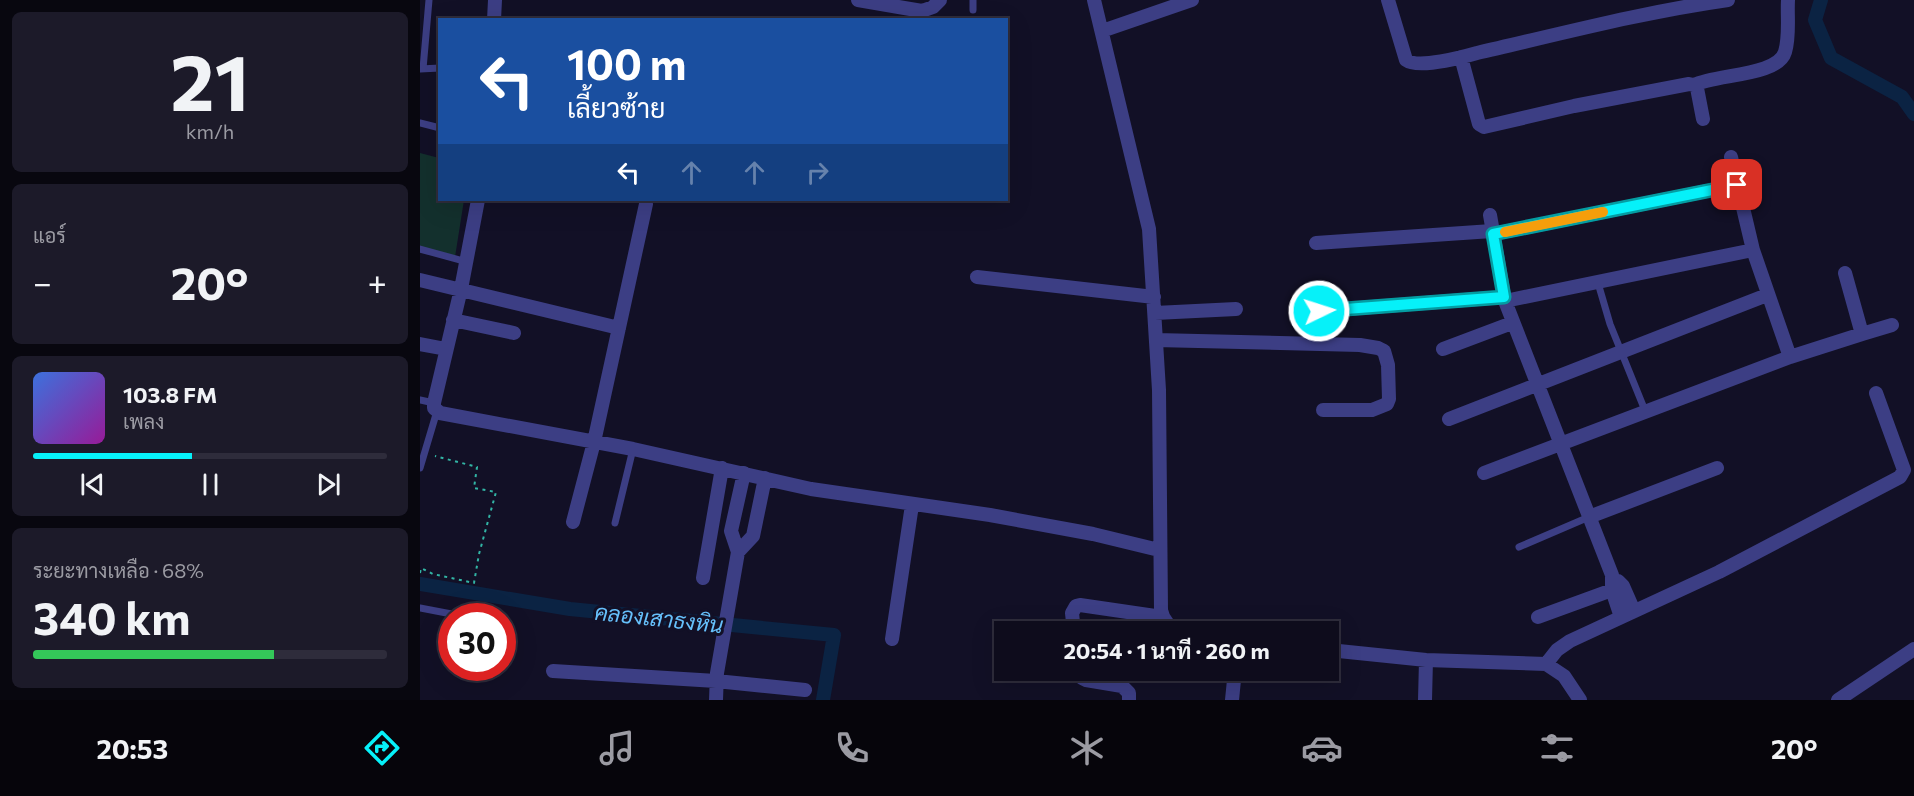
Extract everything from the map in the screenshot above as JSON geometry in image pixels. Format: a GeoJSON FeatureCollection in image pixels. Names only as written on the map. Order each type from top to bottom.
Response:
{"type":"FeatureCollection","features":[{"type":"Feature","properties":{"kind":"street"},"geometry":{"type":"LineString","coordinates":[[494,18],[495,0]]}},
{"type":"Feature","properties":{"kind":"street"},"geometry":{"type":"LineString","coordinates":[[858,0],[922,11],[933,8],[940,0]]}},
{"type":"Feature","properties":{"kind":"street"},"geometry":{"type":"LineString","coordinates":[[1094,0],[1149,229],[1159,390],[1160,550],[1162,617],[1165,621]]}},
{"type":"Feature","properties":{"kind":"street"},"geometry":{"type":"LineString","coordinates":[[1102,31],[1174,3],[1192,0]]}},
{"type":"Feature","properties":{"kind":"street"},"geometry":{"type":"LineString","coordinates":[[1388,0],[1406,60],[1411,64],[1461,57],[1678,7],[1728,0]]}},
{"type":"Feature","properties":{"kind":"street"},"geometry":{"type":"LineString","coordinates":[[1461,57],[1479,124],[1484,127],[1672,86],[1694,85],[1705,80],[1770,68],[1785,53],[1788,0]]}},
{"type":"Feature","properties":{"kind":"street"},"geometry":{"type":"LineString","coordinates":[[1694,85],[1703,119]]}},
{"type":"Feature","properties":{"kind":"street"},"geometry":{"type":"LineString","coordinates":[[1731,157],[1753,250],[1790,357]]}},
{"type":"Feature","properties":{"kind":"street"},"geometry":{"type":"LineString","coordinates":[[1316,243],[1492,232],[1737,185]]}},
{"type":"Feature","properties":{"kind":"street"},"geometry":{"type":"LineString","coordinates":[[478,201],[461,289],[430,404],[811,489],[1043,524],[1160,550]]}},
{"type":"Feature","properties":{"kind":"street"},"geometry":{"type":"LineString","coordinates":[[573,522],[594,442],[646,204]]}},
{"type":"Feature","properties":{"kind":"street"},"geometry":{"type":"LineString","coordinates":[[1490,215],[1504,299],[1617,588],[1621,617]]}},
{"type":"Feature","properties":{"kind":"street"},"geometry":{"type":"LineString","coordinates":[[1319,311],[1504,299],[1598,283],[1753,250]]}},
{"type":"Feature","properties":{"kind":"street"},"geometry":{"type":"LineString","coordinates":[[1845,273],[1862,334]]}},
{"type":"Feature","properties":{"kind":"street"},"geometry":{"type":"LineString","coordinates":[[977,277],[1154,297]]}},
{"type":"Feature","properties":{"kind":"street"},"geometry":{"type":"LineString","coordinates":[[420,280],[619,328]]}},
{"type":"Feature","properties":{"kind":"street"},"geometry":{"type":"LineString","coordinates":[[1449,419],[1767,295]]}},
{"type":"Feature","properties":{"kind":"street"},"geometry":{"type":"LineString","coordinates":[[1155,313],[1236,309]]}},
{"type":"Feature","properties":{"kind":"street"},"geometry":{"type":"LineString","coordinates":[[453,320],[514,333]]}},
{"type":"Feature","properties":{"kind":"street"},"geometry":{"type":"LineString","coordinates":[[1443,349],[1512,323]]}},
{"type":"Feature","properties":{"kind":"street"},"geometry":{"type":"LineString","coordinates":[[1484,473],[1790,357],[1892,325]]}},
{"type":"Feature","properties":{"kind":"street"},"geometry":{"type":"LineString","coordinates":[[1156,340],[1360,345],[1384,351],[1388,365],[1389,399],[1387,404],[1372,410],[1323,410]]}},
{"type":"Feature","properties":{"kind":"street"},"geometry":{"type":"LineString","coordinates":[[420,344],[446,349]]}},
{"type":"Feature","properties":{"kind":"street"},"geometry":{"type":"LineString","coordinates":[[1546,664],[1557,650],[1570,641],[1719,572],[1900,477],[1904,470],[1876,393]]}},
{"type":"Feature","properties":{"kind":"street"},"geometry":{"type":"LineString","coordinates":[[703,578],[722,468]]}},
{"type":"Feature","properties":{"kind":"street"},"geometry":{"type":"LineString","coordinates":[[1589,517],[1717,468]]}},
{"type":"Feature","properties":{"kind":"street"},"geometry":{"type":"LineString","coordinates":[[716,700],[716,681],[738,552],[731,531],[744,473]]}},
{"type":"Feature","properties":{"kind":"street"},"geometry":{"type":"LineString","coordinates":[[738,552],[753,536],[765,478]]}},
{"type":"Feature","properties":{"kind":"street"},"geometry":{"type":"LineString","coordinates":[[892,639],[912,505]]}},
{"type":"Feature","properties":{"kind":"street"},"geometry":{"type":"LineString","coordinates":[[1617,588],[1634,610]]}},
{"type":"Feature","properties":{"kind":"street"},"geometry":{"type":"LineString","coordinates":[[1538,617],[1617,588]]}},
{"type":"Feature","properties":{"kind":"street"},"geometry":{"type":"LineString","coordinates":[[1072,621],[1071,613],[1076,606],[1080,605],[1162,617]]}},
{"type":"Feature","properties":{"kind":"street"},"geometry":{"type":"LineString","coordinates":[[1838,700],[1914,649]]}},
{"type":"Feature","properties":{"kind":"street"},"geometry":{"type":"LineString","coordinates":[[1339,651],[1426,660],[1546,664],[1564,676],[1580,700]]}},
{"type":"Feature","properties":{"kind":"street"},"geometry":{"type":"LineString","coordinates":[[1425,700],[1426,660]]}},
{"type":"Feature","properties":{"kind":"street"},"geometry":{"type":"LineString","coordinates":[[553,671],[716,681],[805,690]]}},
{"type":"Feature","properties":{"kind":"street"},"geometry":{"type":"LineString","coordinates":[[1092,681],[1122,686],[1127,689],[1129,700]]}},
{"type":"Feature","properties":{"kind":"street"},"geometry":{"type":"LineString","coordinates":[[1232,700],[1233,681]]}},
{"type":"Feature","properties":{"kind":"lane"},"geometry":{"type":"LineString","coordinates":[[429,0],[422,69],[438,68]]}},
{"type":"Feature","properties":{"kind":"lane"},"geometry":{"type":"LineString","coordinates":[[973,0],[973,10]]}},
{"type":"Feature","properties":{"kind":"lane"},"geometry":{"type":"LineString","coordinates":[[420,123],[438,128]]}},
{"type":"Feature","properties":{"kind":"lane"},"geometry":{"type":"LineString","coordinates":[[420,249],[467,262]]}},
{"type":"Feature","properties":{"kind":"lane"},"geometry":{"type":"LineString","coordinates":[[1598,283],[1610,324],[1646,413]]}},
{"type":"Feature","properties":{"kind":"lane"},"geometry":{"type":"LineString","coordinates":[[420,468],[430,404]]}},
{"type":"Feature","properties":{"kind":"lane"},"geometry":{"type":"LineString","coordinates":[[615,523],[633,449]]}},
{"type":"Feature","properties":{"kind":"lane"},"geometry":{"type":"LineString","coordinates":[[1519,547],[1589,517]]}},
{"type":"Feature","properties":{"kind":"lane"},"geometry":{"type":"LineString","coordinates":[[420,608],[438,611]]}},
{"type":"Feature","properties":{"kind":"path"},"geometry":{"type":"LineString","coordinates":[[420,570],[474,583],[479,554],[496,492],[474,488],[477,466],[432,455]]}},
{"type":"Feature","properties":{"kind":"green space"},"geometry":{"type":"Polygon","coordinates":[[[420,153],[438,158],[438,201],[464,201],[455,257],[420,252],[420,153]]]}},
{"type":"Feature","properties":{"kind":"waterway"},"geometry":{"type":"LineString","coordinates":[[1821,0],[1815,20],[1831,58],[1902,97],[1914,114]]}},
{"type":"Feature","properties":{"kind":"waterway","name":"คลองเสาธงหิน"},"geometry":{"type":"LineString","coordinates":[[420,584],[570,609],[834,635],[823,700]]}},
{"type":"Feature","properties":{"kind":"slow traffic"},"geometry":{"type":"LineString","coordinates":[[1505,232],[1603,212]]}},
{"type":"Feature","properties":{"kind":"route"},"geometry":{"type":"LineString","coordinates":[[1319,311],[1504,297],[1493,234],[1737,185]]}}]}
